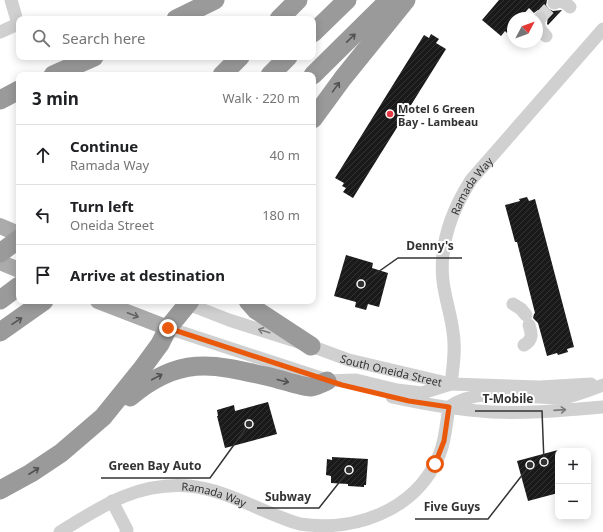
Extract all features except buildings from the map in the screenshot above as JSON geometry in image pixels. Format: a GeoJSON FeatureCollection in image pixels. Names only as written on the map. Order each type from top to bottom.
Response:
{"type":"FeatureCollection","features":[{"type":"Feature","properties":{"kind":"highway"},"geometry":{"type":"LineString","coordinates":[[182,16],[215,0]]}},
{"type":"Feature","properties":{"kind":"highway"},"geometry":{"type":"LineString","coordinates":[[281,16],[298,0]]}},
{"type":"Feature","properties":{"kind":"highway"},"geometry":{"type":"LineString","coordinates":[[316,30],[347,0]]}},
{"type":"Feature","properties":{"kind":"highway"},"geometry":{"type":"LineString","coordinates":[[316,73],[389,0]]}},
{"type":"Feature","properties":{"kind":"highway"},"geometry":{"type":"LineString","coordinates":[[316,115],[343,78],[406,0]]}},
{"type":"Feature","properties":{"kind":"highway"},"geometry":{"type":"LineString","coordinates":[[60,72],[87,60]]}},
{"type":"Feature","properties":{"kind":"highway"},"geometry":{"type":"LineString","coordinates":[[225,72],[237,60]]}},
{"type":"Feature","properties":{"kind":"highway"},"geometry":{"type":"LineString","coordinates":[[273,72],[285,60]]}},
{"type":"Feature","properties":{"kind":"highway"},"geometry":{"type":"LineString","coordinates":[[0,100],[16,92]]}},
{"type":"Feature","properties":{"kind":"highway"},"geometry":{"type":"LineString","coordinates":[[0,253],[16,241]]}},
{"type":"Feature","properties":{"kind":"highway"},"geometry":{"type":"LineString","coordinates":[[2,298],[16,288]]}},
{"type":"Feature","properties":{"kind":"highway"},"geometry":{"type":"LineString","coordinates":[[103,417],[142,370],[160,344],[168,328],[186,304]]}},
{"type":"Feature","properties":{"kind":"highway"},"geometry":{"type":"LineString","coordinates":[[251,304],[256,310],[311,346]]}},
{"type":"Feature","properties":{"kind":"highway"},"geometry":{"type":"LineString","coordinates":[[0,332],[39,305]]}},
{"type":"Feature","properties":{"kind":"highway"},"geometry":{"type":"LineString","coordinates":[[0,490],[31,473],[60,453],[145,384],[160,375],[175,369],[206,365],[247,372],[310,387],[327,381]]}},
{"type":"Feature","properties":{"kind":"main road"},"geometry":{"type":"LineString","coordinates":[[0,226],[16,233]]}},
{"type":"Feature","properties":{"kind":"main road"},"geometry":{"type":"LineString","coordinates":[[0,262],[16,269]]}},
{"type":"Feature","properties":{"kind":"main road"},"geometry":{"type":"LineString","coordinates":[[106,304],[168,328]]}},
{"type":"Feature","properties":{"kind":"street"},"geometry":{"type":"LineString","coordinates":[[11,0],[16,17]]}},
{"type":"Feature","properties":{"kind":"street"},"geometry":{"type":"LineString","coordinates":[[554,3],[564,1],[570,7]]}},
{"type":"Feature","properties":{"kind":"street"},"geometry":{"type":"LineString","coordinates":[[0,32],[16,25]]}},
{"type":"Feature","properties":{"kind":"street","name":"Ramada Way"},"geometry":{"type":"LineString","coordinates":[[451,384],[455,351],[443,280],[443,258],[446,234],[452,215],[471,180],[603,29]]}},
{"type":"Feature","properties":{"kind":"street","name":"South Oneida Street"},"geometry":{"type":"LineString","coordinates":[[192,304],[229,320],[311,346],[349,360],[451,384],[540,387],[603,385]]}},
{"type":"Feature","properties":{"kind":"street"},"geometry":{"type":"LineString","coordinates":[[513,304],[521,309],[528,320],[531,338],[529,342],[524,345]]}},
{"type":"Feature","properties":{"kind":"street"},"geometry":{"type":"LineString","coordinates":[[168,328],[327,381],[409,401],[493,412],[538,412],[603,407]]}},
{"type":"Feature","properties":{"kind":"street"},"geometry":{"type":"LineString","coordinates":[[327,381],[356,380],[397,390],[422,393],[451,384]]}},
{"type":"Feature","properties":{"kind":"street"},"geometry":{"type":"LineString","coordinates":[[449,407],[457,402],[486,395],[564,398],[603,385]]}},
{"type":"Feature","properties":{"kind":"street","name":"Ramada Way"},"geometry":{"type":"LineString","coordinates":[[60,532],[112,501],[133,492],[170,486],[188,486],[227,494],[291,526],[337,528],[372,521],[404,503],[429,476],[438,460],[444,441],[449,407]]}},
{"type":"Feature","properties":{"kind":"street"},"geometry":{"type":"LineString","coordinates":[[112,501],[127,530],[126,532]]}},
{"type":"Feature","properties":{"kind":"tunnel"},"geometry":{"type":"LineString","coordinates":[[543,15],[554,3]]}},
{"type":"Feature","properties":{"kind":"place","name":"Motel 6 Green Bay - Lambeau"},"geometry":{"type":"Point","coordinates":[390,114]}},
{"type":"Feature","properties":{"kind":"place","name":"Denny's"},"geometry":{"type":"Point","coordinates":[361,284]}},
{"type":"Feature","properties":{"kind":"place","name":"Green Bay Auto"},"geometry":{"type":"Point","coordinates":[249,424]}},
{"type":"Feature","properties":{"kind":"place","name":"T-Mobile"},"geometry":{"type":"Point","coordinates":[544,462]}},
{"type":"Feature","properties":{"kind":"place","name":"Five Guys"},"geometry":{"type":"Point","coordinates":[530,465]}},
{"type":"Feature","properties":{"kind":"place","name":"Subway"},"geometry":{"type":"Point","coordinates":[349,470]}},
{"type":"Feature","properties":{"kind":"route"},"geometry":{"type":"LineString","coordinates":[[168,328],[327,381],[409,401],[449,407],[444,441],[438,460],[435,464]]}}]}
